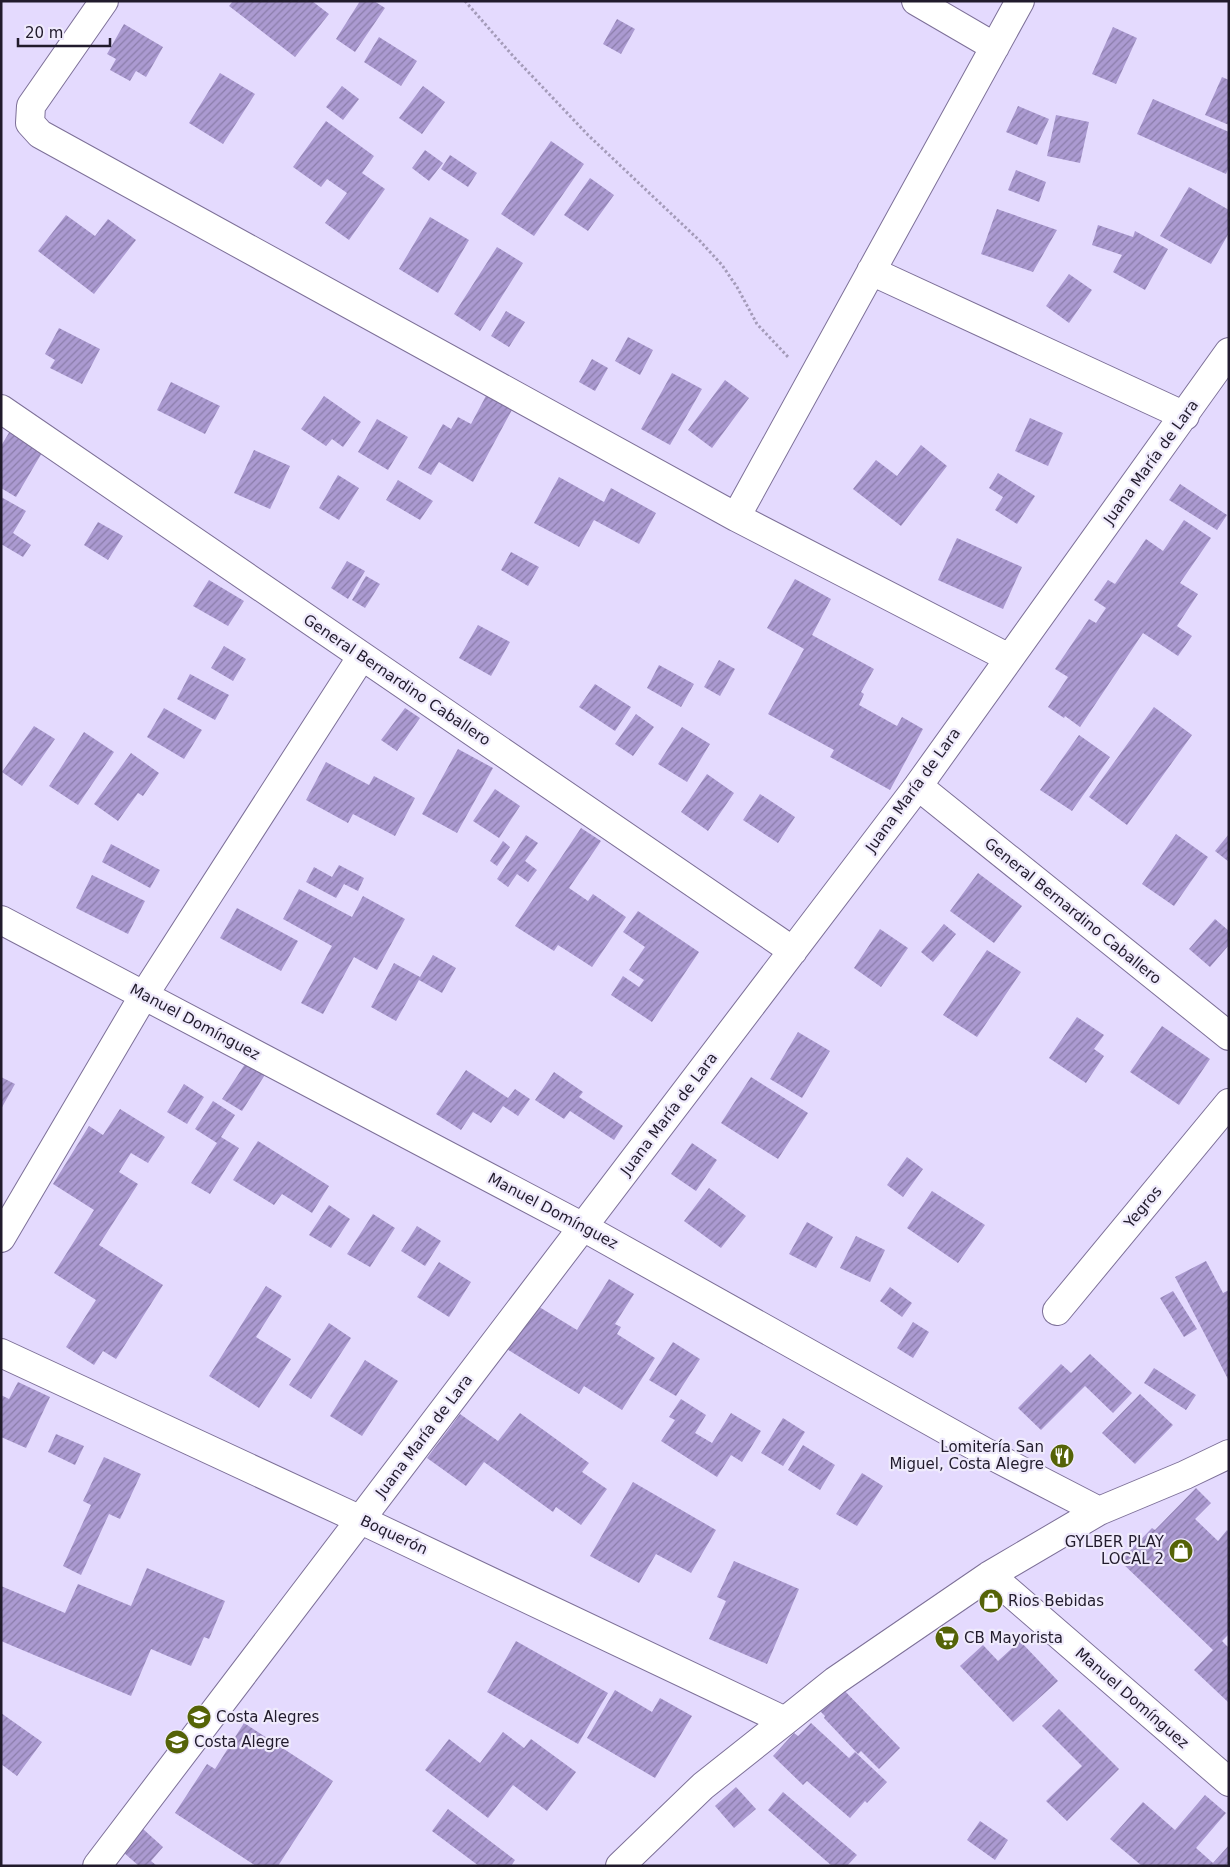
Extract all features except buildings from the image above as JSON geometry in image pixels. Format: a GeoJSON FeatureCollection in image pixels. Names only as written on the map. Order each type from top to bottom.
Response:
{"type":"FeatureCollection","features":[{"type":"Feature","properties":{"kind":"street"},"geometry":{"type":"LineString","coordinates":[[104,1],[31,106],[30,123],[40,134],[736,517],[1009,658]]}},
{"type":"Feature","properties":{"kind":"street"},"geometry":{"type":"LineString","coordinates":[[916,1],[995,48]]}},
{"type":"Feature","properties":{"kind":"street"},"geometry":{"type":"LineString","coordinates":[[736,517],[1020,1]]}},
{"type":"Feature","properties":{"kind":"street"},"geometry":{"type":"LineString","coordinates":[[871,272],[1185,416]]}},
{"type":"Feature","properties":{"kind":"street","name":"Juana María de Lara"},"geometry":{"type":"LineString","coordinates":[[97,1866],[918,786],[1185,416],[1229,352]]}},
{"type":"Feature","properties":{"kind":"street","name":"General Bernardino Caballero"},"geometry":{"type":"LineString","coordinates":[[1,409],[793,951]]}},
{"type":"Feature","properties":{"kind":"street"},"geometry":{"type":"LineString","coordinates":[[1,1238],[144,995],[362,656]]}},
{"type":"Feature","properties":{"kind":"street","name":"General Bernardino Caballero"},"geometry":{"type":"LineString","coordinates":[[918,786],[1229,1036]]}},
{"type":"Feature","properties":{"kind":"street","name":"Manuel Domínguez"},"geometry":{"type":"LineString","coordinates":[[1,920],[583,1227],[987,1452],[1099,1512]]}},
{"type":"Feature","properties":{"kind":"street","name":"Yegros"},"geometry":{"type":"LineString","coordinates":[[1057,1311],[1229,1103]]}},
{"type":"Feature","properties":{"kind":"street","name":"Boquerón"},"geometry":{"type":"LineString","coordinates":[[1,1353],[361,1520],[785,1721]]}},
{"type":"Feature","properties":{"kind":"street"},"geometry":{"type":"LineString","coordinates":[[620,1866],[703,1786],[835,1681],[990,1574],[1099,1512],[1229,1454]]}},
{"type":"Feature","properties":{"kind":"street","name":"Manuel Domínguez"},"geometry":{"type":"LineString","coordinates":[[990,1574],[1229,1782]]}},
{"type":"Feature","properties":{"kind":"path"},"geometry":{"type":"LineString","coordinates":[[465,1],[513,56],[588,135],[711,253],[737,287],[757,324],[791,361],[807,389]]}},
{"type":"Feature","properties":{"kind":"place","name":"Lomitería San Miguel, Costa Alegre"},"geometry":{"type":"Point","coordinates":[1062,1456]}},
{"type":"Feature","properties":{"kind":"place","name":"GYLBER PLAY LOCAL 2"},"geometry":{"type":"Point","coordinates":[1181,1551]}},
{"type":"Feature","properties":{"kind":"place","name":"Rios Bebidas"},"geometry":{"type":"Point","coordinates":[991,1601]}},
{"type":"Feature","properties":{"kind":"place","name":"CB Mayorista"},"geometry":{"type":"Point","coordinates":[947,1638]}},
{"type":"Feature","properties":{"kind":"place","name":"Costa Alegres"},"geometry":{"type":"Point","coordinates":[199,1717]}},
{"type":"Feature","properties":{"kind":"place","name":"Costa Alegre"},"geometry":{"type":"Point","coordinates":[177,1742]}}]}
